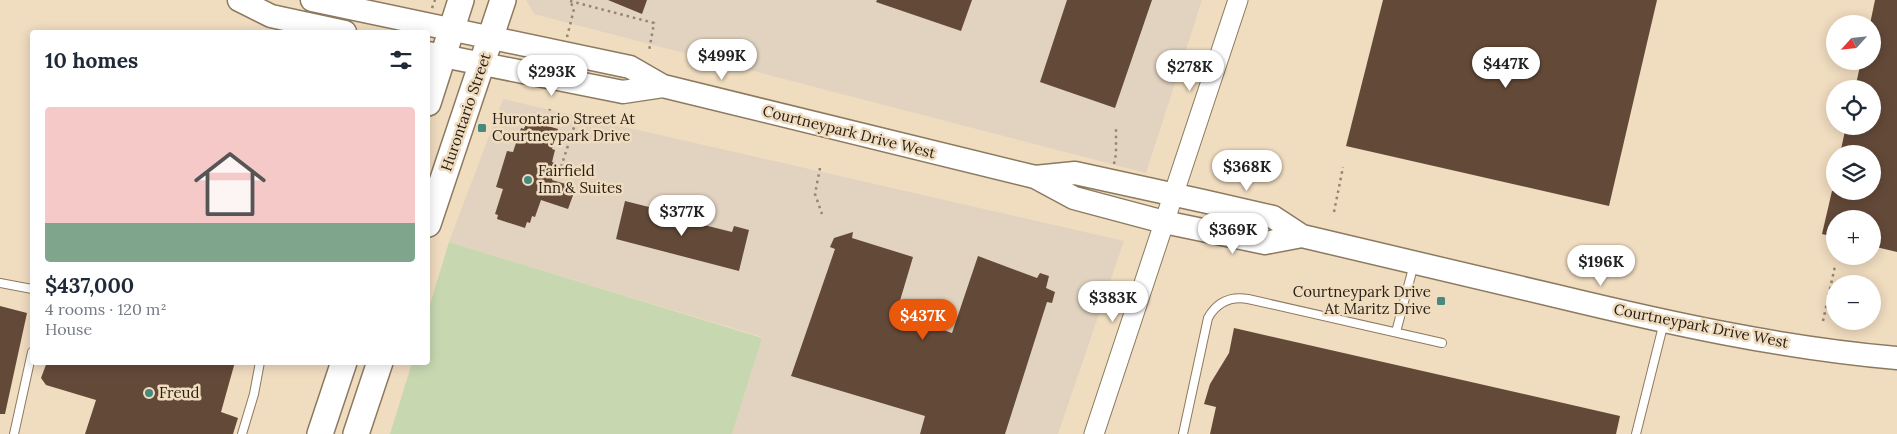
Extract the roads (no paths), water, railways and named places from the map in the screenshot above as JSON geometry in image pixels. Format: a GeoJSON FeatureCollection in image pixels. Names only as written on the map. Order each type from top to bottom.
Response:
{"type":"FeatureCollection","features":[{"type":"Feature","properties":{"kind":"main road"},"geometry":{"type":"LineString","coordinates":[[239,0],[271,16],[336,30]]}},
{"type":"Feature","properties":{"kind":"main road","name":"Courtneypark Drive West"},"geometry":{"type":"LineString","coordinates":[[312,0],[630,66],[663,86],[1035,177],[1074,198],[1164,222],[1265,242],[1302,236]]}},
{"type":"Feature","properties":{"kind":"main road"},"geometry":{"type":"LineString","coordinates":[[430,89],[435,55],[452,29],[461,0]]}},
{"type":"Feature","properties":{"kind":"main road","name":"Hurontario Street"},"geometry":{"type":"LineString","coordinates":[[430,218],[503,0]]}},
{"type":"Feature","properties":{"kind":"main road","name":"Courtneypark Drive West"},"geometry":{"type":"LineString","coordinates":[[435,55],[623,92],[663,86]]}},
{"type":"Feature","properties":{"kind":"main road","name":"Courtneypark Drive West"},"geometry":{"type":"LineString","coordinates":[[1035,177],[1075,173],[1273,217],[1302,236],[1664,322],[1756,339],[1860,355],[1897,358]]}},
{"type":"Feature","properties":{"kind":"main road"},"geometry":{"type":"LineString","coordinates":[[320,434],[343,365]]}},
{"type":"Feature","properties":{"kind":"main road"},"geometry":{"type":"LineString","coordinates":[[356,434],[379,365]]}},
{"type":"Feature","properties":{"kind":"street"},"geometry":{"type":"LineString","coordinates":[[1094,434],[1238,0]]}},
{"type":"Feature","properties":{"kind":"lane"},"geometry":{"type":"LineString","coordinates":[[1396,332],[1414,263]]}},
{"type":"Feature","properties":{"kind":"lane"},"geometry":{"type":"LineString","coordinates":[[0,283],[30,289]]}},
{"type":"Feature","properties":{"kind":"lane"},"geometry":{"type":"LineString","coordinates":[[1183,434],[1208,318],[1220,303],[1238,298],[1442,343]]}},
{"type":"Feature","properties":{"kind":"lane"},"geometry":{"type":"LineString","coordinates":[[1636,434],[1664,322]]}},
{"type":"Feature","properties":{"kind":"lane"},"geometry":{"type":"LineString","coordinates":[[14,434],[30,361]]}},
{"type":"Feature","properties":{"kind":"lane"},"geometry":{"type":"LineString","coordinates":[[242,434],[254,394],[259,365]]}},
{"type":"Feature","properties":{"kind":"place","name":"Hurontario Street At Courtneypark Drive"},"geometry":{"type":"Point","coordinates":[482,128]}},
{"type":"Feature","properties":{"kind":"place","name":"Fairfield Inn & Suites"},"geometry":{"type":"Point","coordinates":[528,180]}},
{"type":"Feature","properties":{"kind":"place","name":"Courtneypark Drive At Maritz Drive"},"geometry":{"type":"Point","coordinates":[1441,301]}},
{"type":"Feature","properties":{"kind":"place","name":"Freud"},"geometry":{"type":"Point","coordinates":[149,393]}}]}
